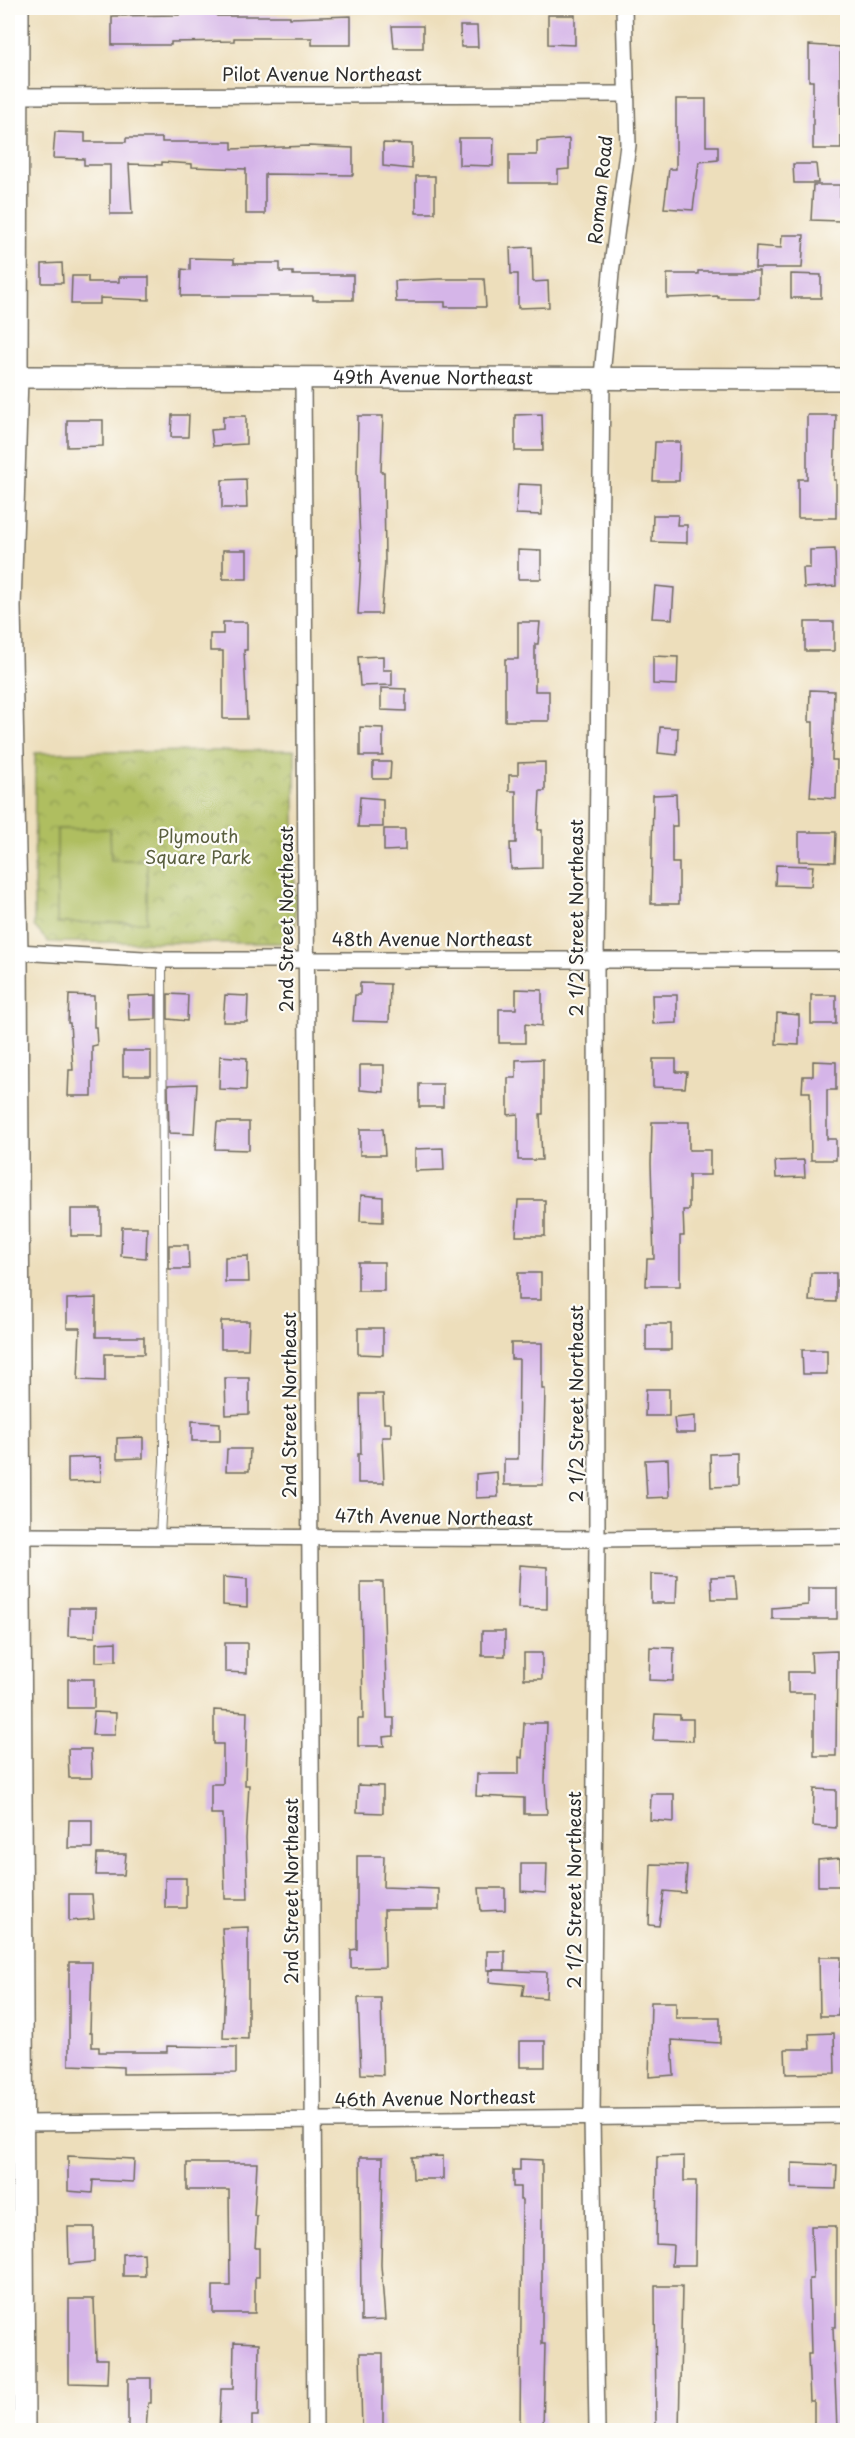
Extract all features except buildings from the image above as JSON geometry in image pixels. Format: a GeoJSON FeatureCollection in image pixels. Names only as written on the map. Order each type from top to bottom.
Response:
{"type":"FeatureCollection","features":[{"type":"Feature","properties":{"kind":"street"},"geometry":{"type":"LineString","coordinates":[[18,8],[17,377],[9,607],[17,952],[14,1439],[21,1536],[14,1577],[18,1724],[19,2010],[23,2123],[15,2218],[24,2430]]}},
{"type":"Feature","properties":{"kind":"street","name":"Roman Road"},"geometry":{"type":"LineString","coordinates":[[602,377],[611,273],[628,145],[624,8]]}},
{"type":"Feature","properties":{"kind":"street","name":"Pilot Avenue Northeast"},"geometry":{"type":"LineString","coordinates":[[18,96],[627,94]]}},
{"type":"Feature","properties":{"kind":"street","name":"49th Avenue Northeast"},"geometry":{"type":"LineString","coordinates":[[17,377],[848,379]]}},
{"type":"Feature","properties":{"kind":"street","name":"2 1/2 Street Northeast"},"geometry":{"type":"LineString","coordinates":[[597,2430],[592,2117],[597,1539],[596,960],[602,377]]}},
{"type":"Feature","properties":{"kind":"street","name":"2nd Street Northeast"},"geometry":{"type":"LineString","coordinates":[[303,378],[315,2430]]}},
{"type":"Feature","properties":{"kind":"street","name":"48th Avenue Northeast"},"geometry":{"type":"LineString","coordinates":[[17,952],[162,960],[848,960]]}},
{"type":"Feature","properties":{"kind":"street","name":"47th Avenue Northeast"},"geometry":{"type":"LineString","coordinates":[[21,1536],[597,1539],[848,1536]]}},
{"type":"Feature","properties":{"kind":"street","name":"46th Avenue Northeast"},"geometry":{"type":"LineString","coordinates":[[23,2123],[848,2115]]}},
{"type":"Feature","properties":{"kind":"lane"},"geometry":{"type":"LineString","coordinates":[[160,1536],[164,1461],[162,960]]}},
{"type":"Feature","properties":{"kind":"green space","name":"Plymouth Square Park"},"geometry":{"type":"Polygon","coordinates":[[[295,750],[295,930],[282,943],[48,942],[34,926],[35,753],[295,750]]]}},
{"type":"Feature","properties":{"kind":"green space"},"geometry":{"type":"Polygon","coordinates":[[[57,829],[110,829],[111,860],[147,860],[147,922],[57,923],[57,829]]]}}]}
